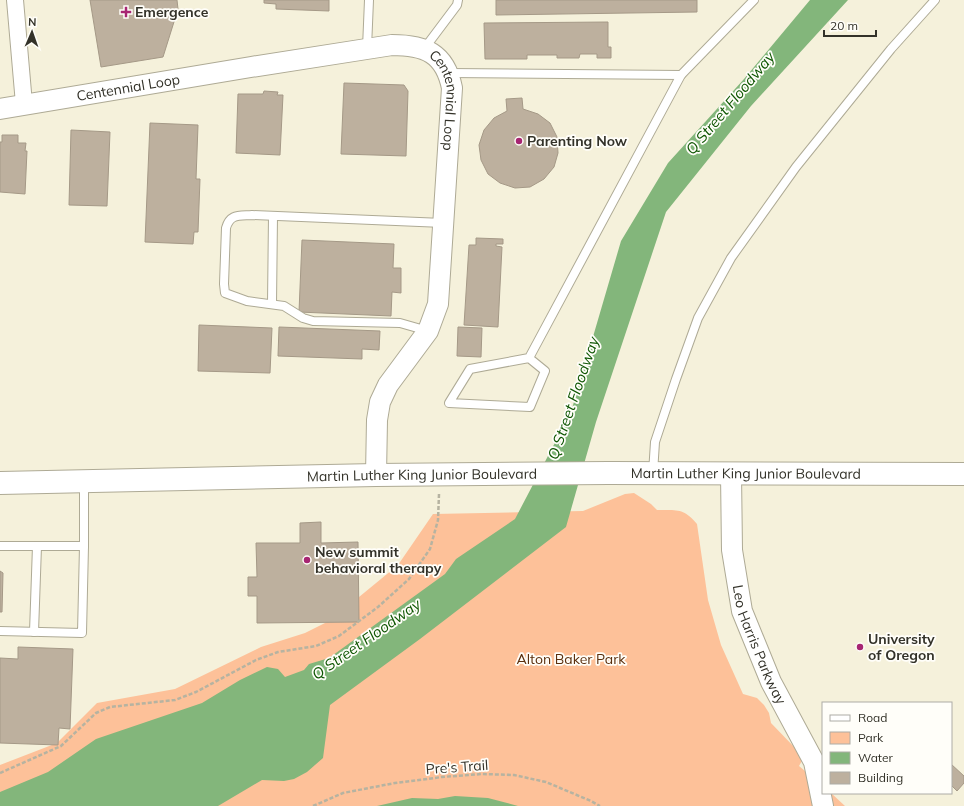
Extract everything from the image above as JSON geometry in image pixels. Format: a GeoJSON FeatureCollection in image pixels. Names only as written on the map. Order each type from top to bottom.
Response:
{"type":"FeatureCollection","features":[{"type":"Feature","properties":{"kind":"main road","name":"Martin Luther King Junior Boulevard"},"geometry":{"type":"LineString","coordinates":[[0,483],[376,475],[439,476],[609,473],[964,474]]}},
{"type":"Feature","properties":{"kind":"street"},"geometry":{"type":"LineString","coordinates":[[15,0],[24,104]]}},
{"type":"Feature","properties":{"kind":"street","name":"Centennial Loop"},"geometry":{"type":"LineString","coordinates":[[0,109],[392,45],[409,45],[424,49],[436,57],[448,73],[452,88],[438,304],[428,331],[388,385],[380,402],[377,420],[376,475]]}},
{"type":"Feature","properties":{"kind":"street","name":"Leo Harris Parkway"},"geometry":{"type":"LineString","coordinates":[[731,474],[732,550],[742,611],[771,682],[814,762],[824,806]]}},
{"type":"Feature","properties":{"kind":"lane"},"geometry":{"type":"LineString","coordinates":[[368,48],[369,0]]}},
{"type":"Feature","properties":{"kind":"lane"},"geometry":{"type":"LineString","coordinates":[[424,49],[457,5],[458,0]]}},
{"type":"Feature","properties":{"kind":"lane"},"geometry":{"type":"LineString","coordinates":[[529,358],[681,75],[754,0]]}},
{"type":"Feature","properties":{"kind":"lane"},"geometry":{"type":"LineString","coordinates":[[653,473],[655,442],[678,372],[698,318],[731,258],[796,167],[891,49],[935,0]]}},
{"type":"Feature","properties":{"kind":"lane"},"geometry":{"type":"LineString","coordinates":[[448,73],[681,75]]}},
{"type":"Feature","properties":{"kind":"lane"},"geometry":{"type":"LineString","coordinates":[[428,331],[400,323],[313,321],[302,318],[284,306],[247,301],[225,293],[226,228],[228,221],[233,217],[252,215],[443,223]]}},
{"type":"Feature","properties":{"kind":"lane"},"geometry":{"type":"LineString","coordinates":[[272,304],[273,216]]}},
{"type":"Feature","properties":{"kind":"lane"},"geometry":{"type":"LineString","coordinates":[[529,358],[545,371],[530,407],[448,402],[470,370],[529,358]]}},
{"type":"Feature","properties":{"kind":"lane"},"geometry":{"type":"LineString","coordinates":[[0,631],[82,633],[84,482]]}},
{"type":"Feature","properties":{"kind":"lane"},"geometry":{"type":"LineString","coordinates":[[0,546],[84,546]]}},
{"type":"Feature","properties":{"kind":"lane"},"geometry":{"type":"LineString","coordinates":[[34,632],[37,546]]}},
{"type":"Feature","properties":{"kind":"path"},"geometry":{"type":"LineString","coordinates":[[0,773],[61,746],[96,713],[110,707],[174,700],[196,692],[256,660],[278,652],[316,646],[339,636],[378,607],[409,579],[430,549],[438,520],[439,476]]}},
{"type":"Feature","properties":{"kind":"path","name":"Pre's Trail"},"geometry":{"type":"LineString","coordinates":[[313,806],[343,793],[442,777],[482,774],[514,775],[546,782],[591,800],[600,806]]}},
{"type":"Feature","properties":{"kind":"green space","name":"Alton Baker Park"},"geometry":{"type":"Polygon","coordinates":[[[634,493],[651,504],[657,510],[680,511],[688,515],[697,524],[708,600],[721,645],[743,694],[757,698],[764,705],[769,713],[771,723],[798,751],[803,759],[799,766],[822,785],[822,794],[832,794],[845,806],[0,806],[0,765],[57,743],[97,703],[175,689],[261,647],[305,633],[331,620],[398,565],[433,514],[583,511],[625,494],[634,493]]]}},
{"type":"Feature","properties":{"kind":"water","name":"Q Street Floodway"},"geometry":{"type":"Polygon","coordinates":[[[810,0],[848,0],[751,106],[666,212],[596,422],[566,527],[420,639],[330,705],[323,758],[307,772],[294,779],[284,781],[262,780],[218,806],[0,806],[0,792],[48,772],[96,739],[202,703],[240,680],[267,667],[278,669],[285,677],[304,670],[309,664],[329,658],[445,574],[456,559],[515,519],[571,412],[621,241],[668,163],[744,79],[810,0]]]}},
{"type":"Feature","properties":{"kind":"water"},"geometry":{"type":"Polygon","coordinates":[[[455,796],[488,798],[518,806],[377,806],[412,798],[438,799],[455,796]]]}},
{"type":"Feature","properties":{"kind":"building"},"geometry":{"type":"Polygon","coordinates":[[[90,0],[177,0],[178,9],[163,57],[101,67],[90,0]]]}},
{"type":"Feature","properties":{"kind":"building"},"geometry":{"type":"Polygon","coordinates":[[[264,0],[329,0],[329,11],[276,9],[276,4],[264,3],[264,0]]]}},
{"type":"Feature","properties":{"kind":"building"},"geometry":{"type":"Polygon","coordinates":[[[496,0],[697,0],[697,12],[496,15],[496,0]]]}},
{"type":"Feature","properties":{"kind":"building"},"geometry":{"type":"Polygon","coordinates":[[[608,22],[608,47],[611,47],[611,58],[597,58],[597,54],[580,54],[579,58],[557,58],[557,55],[527,55],[527,59],[485,59],[484,23],[608,22]]]}},
{"type":"Feature","properties":{"kind":"building"},"geometry":{"type":"Polygon","coordinates":[[[344,83],[404,85],[408,91],[406,156],[341,154],[344,83]]]}},
{"type":"Feature","properties":{"kind":"building"},"geometry":{"type":"Polygon","coordinates":[[[264,91],[278,92],[277,95],[283,95],[280,155],[236,153],[238,94],[263,94],[264,91]]]}},
{"type":"Feature","properties":{"kind":"building","name":"Parenting Now"},"geometry":{"type":"Polygon","coordinates":[[[522,98],[523,109],[538,114],[550,123],[557,137],[558,153],[554,167],[544,179],[530,187],[515,188],[500,183],[488,174],[481,160],[479,145],[484,130],[494,118],[507,111],[506,99],[522,98]]]}},
{"type":"Feature","properties":{"kind":"building"},"geometry":{"type":"Polygon","coordinates":[[[150,123],[198,125],[196,179],[200,179],[198,232],[194,232],[193,244],[145,242],[150,123]]]}},
{"type":"Feature","properties":{"kind":"building"},"geometry":{"type":"Polygon","coordinates":[[[71,130],[110,132],[107,206],[69,205],[71,130]]]}},
{"type":"Feature","properties":{"kind":"building"},"geometry":{"type":"Polygon","coordinates":[[[2,135],[18,135],[18,143],[26,143],[25,194],[0,192],[0,142],[2,142],[2,135]]]}},
{"type":"Feature","properties":{"kind":"building"},"geometry":{"type":"Polygon","coordinates":[[[476,238],[503,239],[503,244],[496,244],[496,246],[502,247],[498,327],[464,325],[469,245],[476,245],[476,238]]]}},
{"type":"Feature","properties":{"kind":"building"},"geometry":{"type":"Polygon","coordinates":[[[302,240],[394,244],[393,268],[401,268],[401,293],[392,292],[391,316],[299,312],[302,240]]]}},
{"type":"Feature","properties":{"kind":"building"},"geometry":{"type":"Polygon","coordinates":[[[199,325],[272,328],[270,373],[198,371],[199,325]]]}},
{"type":"Feature","properties":{"kind":"building"},"geometry":{"type":"Polygon","coordinates":[[[279,327],[380,331],[379,350],[362,349],[362,359],[278,356],[279,327]]]}},
{"type":"Feature","properties":{"kind":"building"},"geometry":{"type":"Polygon","coordinates":[[[458,327],[482,328],[481,357],[457,356],[458,327]]]}},
{"type":"Feature","properties":{"kind":"building","name":"New summit behavioral therapy"},"geometry":{"type":"Polygon","coordinates":[[[321,522],[321,543],[358,542],[359,622],[257,623],[257,596],[248,596],[248,577],[257,577],[256,543],[300,543],[300,523],[321,522]]]}},
{"type":"Feature","properties":{"kind":"building"},"geometry":{"type":"Polygon","coordinates":[[[0,571],[3,573],[2,612],[0,612],[0,571]]]}},
{"type":"Feature","properties":{"kind":"building"},"geometry":{"type":"Polygon","coordinates":[[[18,647],[73,649],[70,729],[59,728],[58,745],[0,743],[0,658],[18,659],[18,647]]]}},
{"type":"Feature","properties":{"kind":"building"},"geometry":{"type":"Polygon","coordinates":[[[952,765],[964,776],[964,783],[957,791],[952,786],[952,765]]]}},
{"type":"Feature","properties":{"kind":"place","name":"Emergence"},"geometry":{"type":"Point","coordinates":[126,12]}},
{"type":"Feature","properties":{"kind":"place","name":"Parenting Now"},"geometry":{"type":"Point","coordinates":[519,141]}},
{"type":"Feature","properties":{"kind":"place","name":"New summit behavioral therapy"},"geometry":{"type":"Point","coordinates":[307,560]}},
{"type":"Feature","properties":{"kind":"place","name":"University of Oregon"},"geometry":{"type":"Point","coordinates":[860,647]}}]}
